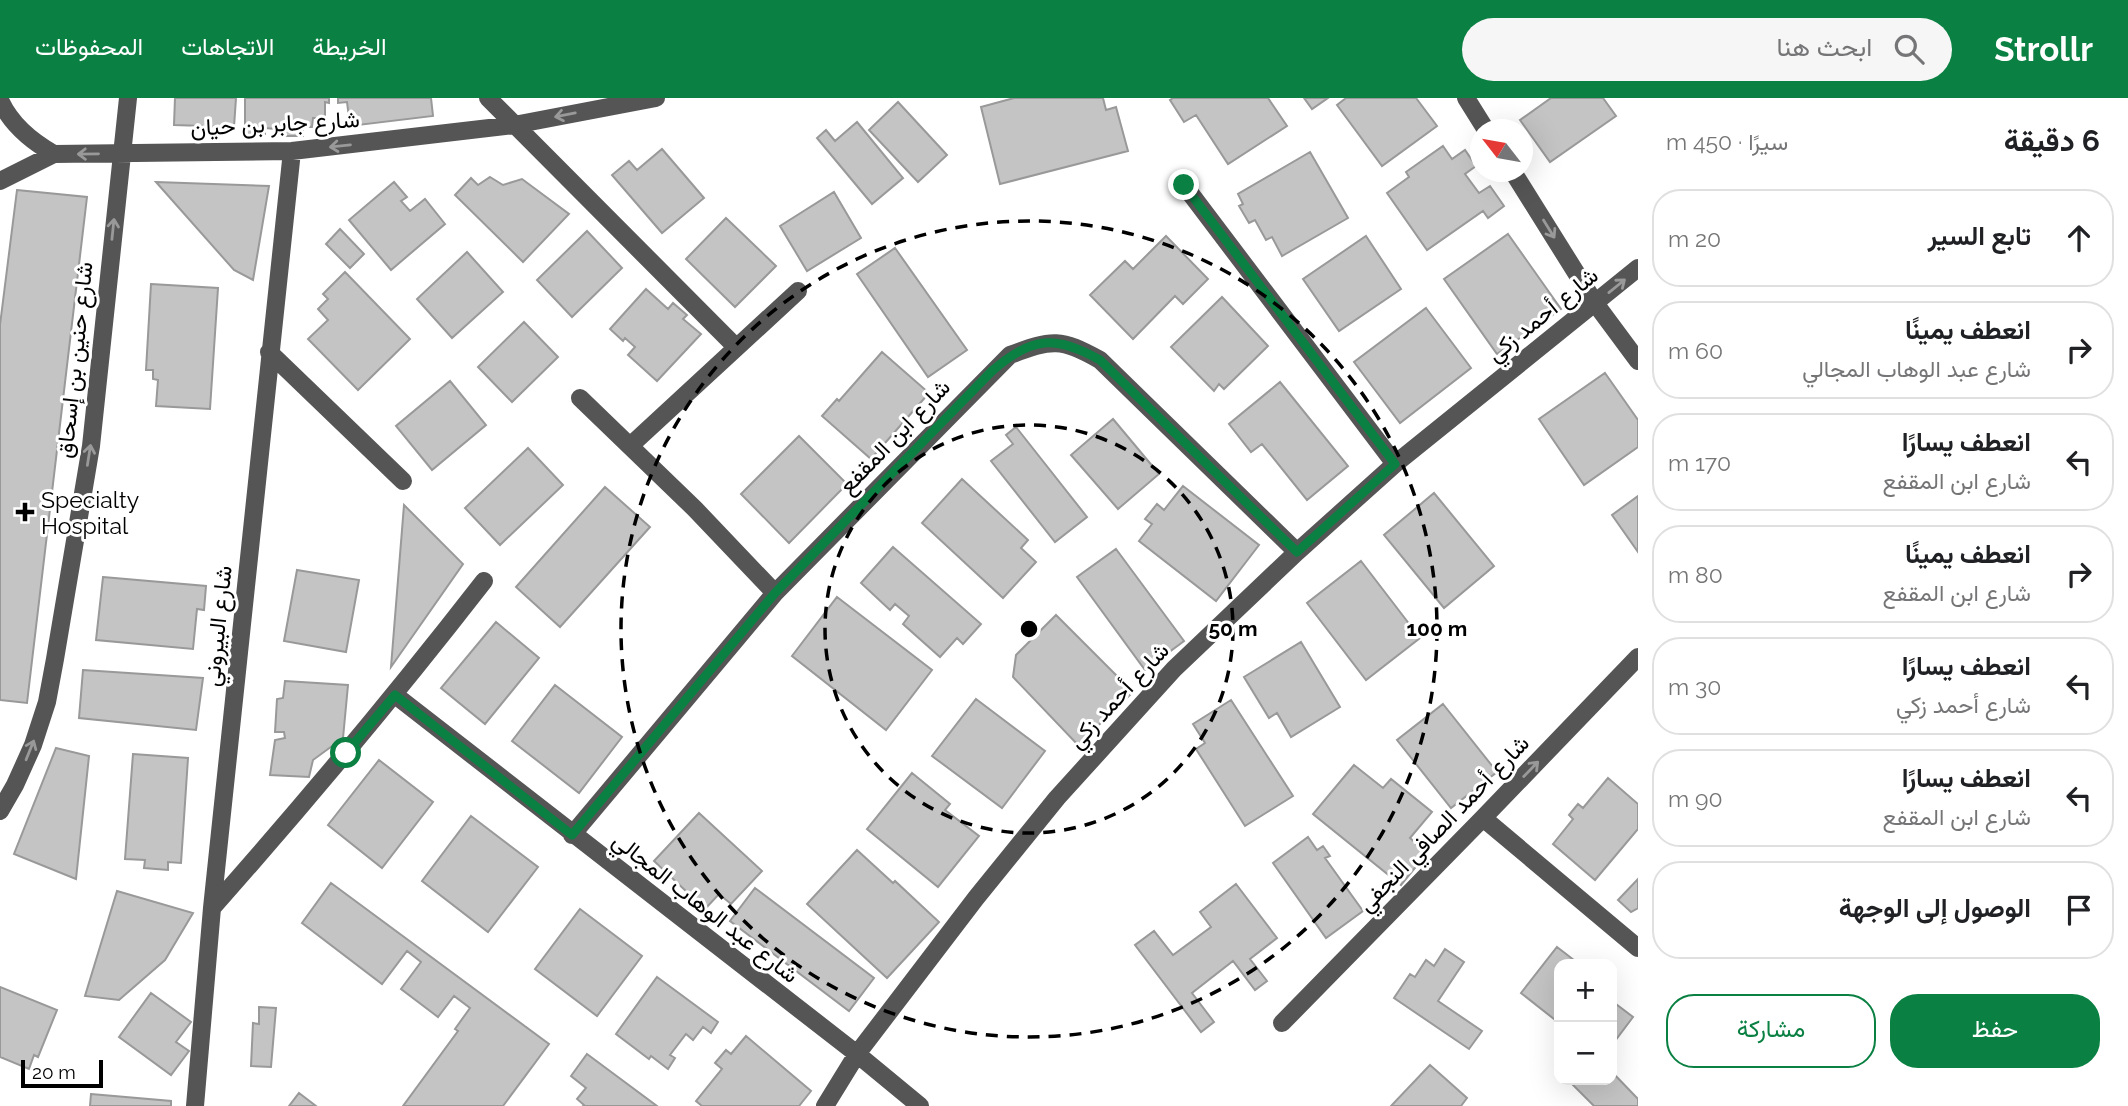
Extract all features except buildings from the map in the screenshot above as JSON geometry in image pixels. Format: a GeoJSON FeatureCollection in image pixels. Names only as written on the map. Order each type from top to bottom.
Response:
{"type":"FeatureCollection","features":[{"type":"Feature","properties":{"kind":"street","name":"شارع حنين بن إسحاق"},"geometry":{"type":"LineString","coordinates":[[0,811],[33,745],[47,702],[55,659],[91,446],[128,98]]}},
{"type":"Feature","properties":{"kind":"street"},"geometry":{"type":"LineString","coordinates":[[488,98],[736,347]]}},
{"type":"Feature","properties":{"kind":"street","name":"شارع جابر بن حيان"},"geometry":{"type":"LineString","coordinates":[[54,154],[292,151],[514,125],[656,98]]}},
{"type":"Feature","properties":{"kind":"street"},"geometry":{"type":"LineString","coordinates":[[1466,98],[1479,119]]}},
{"type":"Feature","properties":{"kind":"street"},"geometry":{"type":"LineString","coordinates":[[0,100],[17,126],[34,142],[54,154]]}},
{"type":"Feature","properties":{"kind":"street","name":"شارع البيروني"},"geometry":{"type":"LineString","coordinates":[[195,1106],[212,908],[292,151]]}},
{"type":"Feature","properties":{"kind":"street"},"geometry":{"type":"LineString","coordinates":[[0,181],[54,154]]}},
{"type":"Feature","properties":{"kind":"street"},"geometry":{"type":"LineString","coordinates":[[1519,182],[1595,303],[1638,361]]}},
{"type":"Feature","properties":{"kind":"street"},"geometry":{"type":"LineString","coordinates":[[1184,185],[1395,464]]}},
{"type":"Feature","properties":{"kind":"street","name":"شارع أحمد زكي"},"geometry":{"type":"LineString","coordinates":[[825,1106],[857,1054],[976,898],[1056,799],[1174,669],[1297,552],[1395,464],[1638,268]]}},
{"type":"Feature","properties":{"kind":"street"},"geometry":{"type":"LineString","coordinates":[[631,446],[798,290]]}},
{"type":"Feature","properties":{"kind":"street","name":"شارع ابن المقفع"},"geometry":{"type":"LineString","coordinates":[[572,835],[775,593],[1010,355],[1044,342],[1076,346],[1100,360],[1297,552]]}},
{"type":"Feature","properties":{"kind":"street"},"geometry":{"type":"LineString","coordinates":[[269,352],[403,481]]}},
{"type":"Feature","properties":{"kind":"street"},"geometry":{"type":"LineString","coordinates":[[580,398],[631,446],[775,593]]}},
{"type":"Feature","properties":{"kind":"street"},"geometry":{"type":"LineString","coordinates":[[212,908],[395,695],[484,581]]}},
{"type":"Feature","properties":{"kind":"street","name":"شارع أحمد الصافي النجفي"},"geometry":{"type":"LineString","coordinates":[[1282,1023],[1638,657]]}},
{"type":"Feature","properties":{"kind":"street","name":"شارع عبد الوهاب المجالي"},"geometry":{"type":"LineString","coordinates":[[395,695],[857,1054],[920,1106]]}},
{"type":"Feature","properties":{"kind":"street"},"geometry":{"type":"LineString","coordinates":[[1483,818],[1638,948]]}},
{"type":"Feature","properties":{"kind":"place","name":"Specialty Hospital"},"geometry":{"type":"Point","coordinates":[25,512]}},
{"type":"Feature","properties":{"kind":"route"},"geometry":{"type":"LineString","coordinates":[[346,753],[395,695],[572,835],[775,593],[992,371],[1010,355],[1044,342],[1076,346],[1100,360],[1297,552],[1395,464],[1184,185]]}}]}
